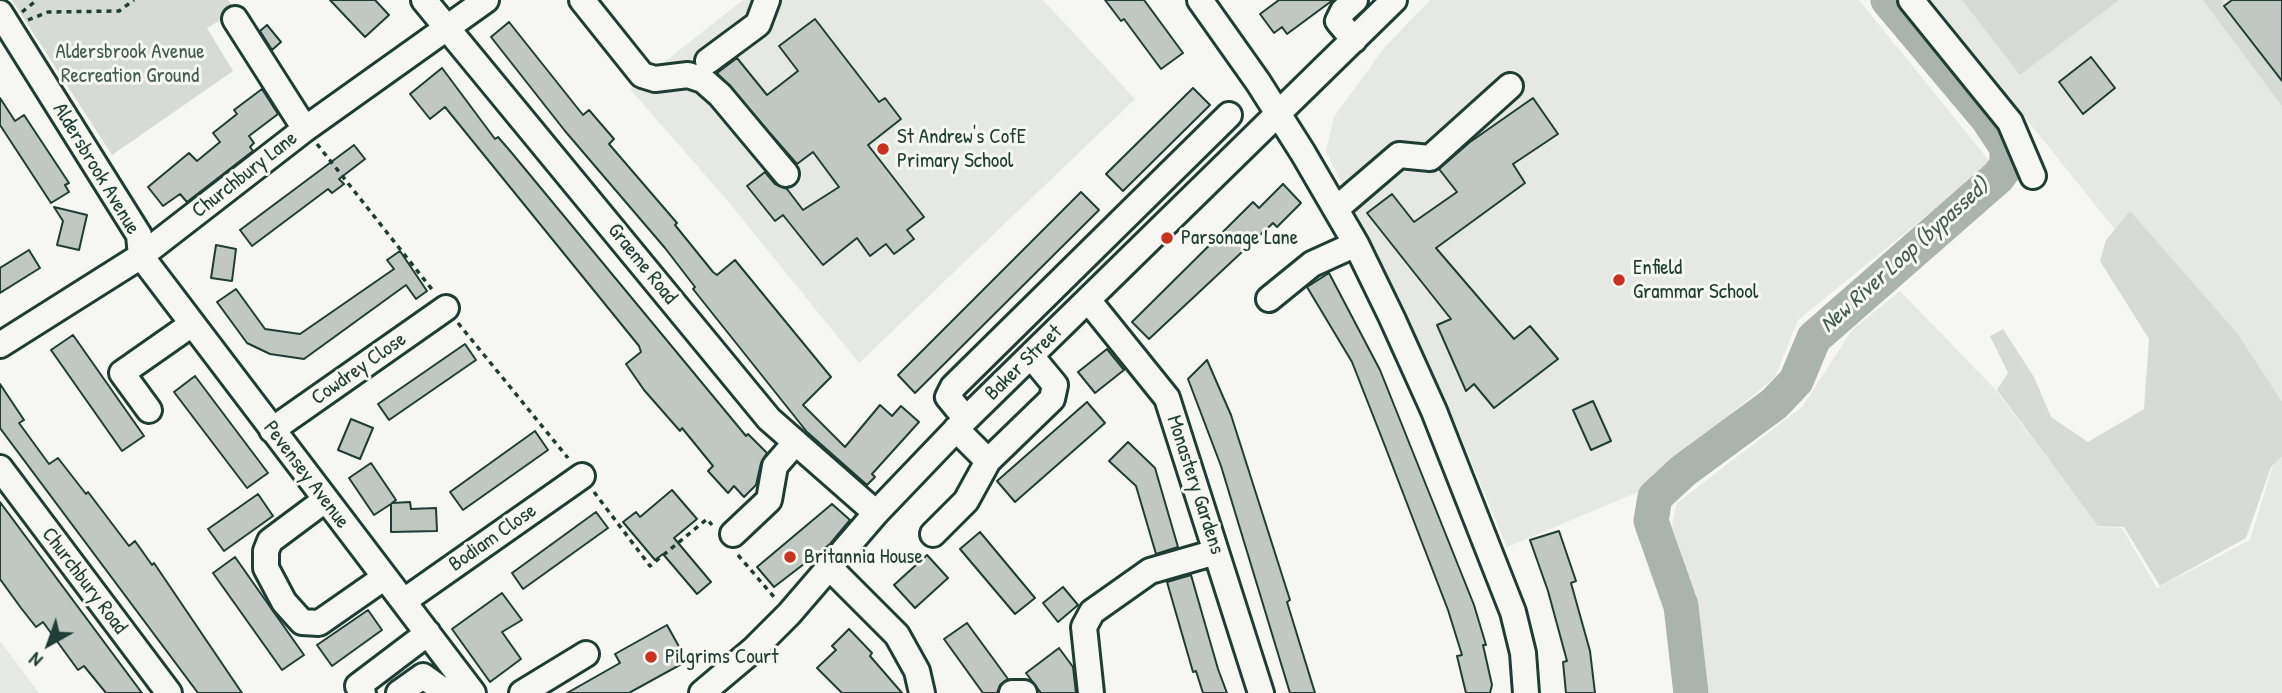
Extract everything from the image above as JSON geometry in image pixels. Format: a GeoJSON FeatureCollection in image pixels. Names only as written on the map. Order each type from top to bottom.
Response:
{"type":"FeatureCollection","features":[{"type":"Feature","properties":{"kind":"street","name":"Graeme Road"},"geometry":{"type":"LineString","coordinates":[[424,0],[769,419],[876,513]]}},
{"type":"Feature","properties":{"kind":"street","name":"Churchbury Lane"},"geometry":{"type":"LineString","coordinates":[[0,345],[141,256],[305,129],[486,0]]}},
{"type":"Feature","properties":{"kind":"street"},"geometry":{"type":"LineString","coordinates":[[582,0],[642,75],[655,79],[688,75],[703,80],[720,95],[786,174]]}},
{"type":"Feature","properties":{"kind":"street"},"geometry":{"type":"LineString","coordinates":[[1200,0],[1279,114],[1356,244],[1434,411],[1513,612],[1523,653],[1526,693]]}},
{"type":"Feature","properties":{"kind":"street"},"geometry":{"type":"LineString","coordinates":[[1354,40],[1338,21],[1343,11],[1355,0]]}},
{"type":"Feature","properties":{"kind":"street","name":"Baker Street"},"geometry":{"type":"LineString","coordinates":[[702,693],[753,650],[789,614],[876,513],[961,424],[1394,0]]}},
{"type":"Feature","properties":{"kind":"street"},"geometry":{"type":"LineString","coordinates":[[1911,0],[2010,122],[2033,176]]}},
{"type":"Feature","properties":{"kind":"street"},"geometry":{"type":"LineString","coordinates":[[708,61],[758,24],[775,1]]}},
{"type":"Feature","properties":{"kind":"street"},"geometry":{"type":"LineString","coordinates":[[235,19],[305,129]]}},
{"type":"Feature","properties":{"kind":"street","name":"Aldersbrook Avenue"},"geometry":{"type":"LineString","coordinates":[[11,22],[139,234],[141,256]]}},
{"type":"Feature","properties":{"kind":"street"},"geometry":{"type":"LineString","coordinates":[[1336,209],[1399,155],[1430,158],[1510,86]]}},
{"type":"Feature","properties":{"kind":"street"},"geometry":{"type":"LineString","coordinates":[[988,461],[961,424],[948,397],[953,387],[1229,115]]}},
{"type":"Feature","properties":{"kind":"street"},"geometry":{"type":"LineString","coordinates":[[1147,196],[1171,219]]}},
{"type":"Feature","properties":{"kind":"street"},"geometry":{"type":"LineString","coordinates":[[1269,299],[1312,264],[1356,244]]}},
{"type":"Feature","properties":{"kind":"street","name":"Pevensey Avenue"},"geometry":{"type":"LineString","coordinates":[[141,256],[471,691]]}},
{"type":"Feature","properties":{"kind":"street","name":"Monastery Gardens"},"geometry":{"type":"LineString","coordinates":[[1088,300],[1167,398],[1261,693]]}},
{"type":"Feature","properties":{"kind":"street","name":"Cowdrey Close"},"geometry":{"type":"LineString","coordinates":[[272,430],[446,308]]}},
{"type":"Feature","properties":{"kind":"street"},"geometry":{"type":"LineString","coordinates":[[149,410],[122,373],[192,324]]}},
{"type":"Feature","properties":{"kind":"street"},"geometry":{"type":"LineString","coordinates":[[933,534],[966,501],[988,461],[1056,392],[1050,375],[1031,356]]}},
{"type":"Feature","properties":{"kind":"street"},"geometry":{"type":"LineString","coordinates":[[728,538],[769,500],[775,466],[795,443]]}},
{"type":"Feature","properties":{"kind":"street","name":"Churchbury Road"},"geometry":{"type":"LineString","coordinates":[[1,473],[169,693]]}},
{"type":"Feature","properties":{"kind":"street","name":"Bodiam Close"},"geometry":{"type":"LineString","coordinates":[[404,601],[582,476]]}},
{"type":"Feature","properties":{"kind":"street"},"geometry":{"type":"LineString","coordinates":[[325,500],[270,541],[265,551],[266,568],[284,603],[302,622],[319,623],[385,578]]}},
{"type":"Feature","properties":{"kind":"street"},"geometry":{"type":"LineString","coordinates":[[1091,693],[1084,627],[1092,612],[1150,571],[1216,552]]}},
{"type":"Feature","properties":{"kind":"street"},"geometry":{"type":"LineString","coordinates":[[829,567],[897,635],[916,671],[922,693]]}},
{"type":"Feature","properties":{"kind":"street"},"geometry":{"type":"LineString","coordinates":[[363,693],[358,686],[428,633]]}},
{"type":"Feature","properties":{"kind":"street"},"geometry":{"type":"LineString","coordinates":[[522,693],[586,654]]}},
{"type":"Feature","properties":{"kind":"street"},"geometry":{"type":"LineString","coordinates":[[399,693],[423,676],[444,691],[471,691]]}},
{"type":"Feature","properties":{"kind":"street"},"geometry":{"type":"LineString","coordinates":[[1012,693],[1024,693]]}},
{"type":"Feature","properties":{"kind":"path"},"geometry":{"type":"LineString","coordinates":[[11,22],[37,0]]}},
{"type":"Feature","properties":{"kind":"path"},"geometry":{"type":"LineString","coordinates":[[11,22],[48,12],[119,11],[134,0]]}},
{"type":"Feature","properties":{"kind":"path"},"geometry":{"type":"LineString","coordinates":[[305,129],[582,476],[650,566],[707,519],[728,538],[789,614]]}},
{"type":"Feature","properties":{"kind":"shaded area","name":"St Andrew's CofE Primary School"},"geometry":{"type":"Polygon","coordinates":[[[743,0],[1043,0],[1135,99],[859,363],[727,200],[630,89],[743,0]]]}},
{"type":"Feature","properties":{"kind":"shaded area","name":"Enfield Grammar School"},"geometry":{"type":"Polygon","coordinates":[[[1430,0],[1859,0],[1991,163],[1798,320],[1775,377],[1638,492],[1507,547],[1440,387],[1326,151],[1334,117],[1384,48],[1430,0]]]}},
{"type":"Feature","properties":{"kind":"shaded area"},"geometry":{"type":"Polygon","coordinates":[[[1931,0],[2282,0],[2282,693],[1704,693],[1700,614],[1672,525],[1677,503],[1803,406],[1852,330],[1900,291],[1994,388],[2099,527],[2122,528],[2157,588],[2250,540],[2274,462],[2169,297],[1931,0]]]}},
{"type":"Feature","properties":{"kind":"shaded area"},"geometry":{"type":"Polygon","coordinates":[[[0,641],[39,693],[0,693],[0,641]]]}},
{"type":"Feature","properties":{"kind":"green space","name":"Aldersbrook Avenue Recreation Ground"},"geometry":{"type":"Polygon","coordinates":[[[12,0],[228,0],[236,11],[207,28],[233,71],[112,155],[12,0]]]}},
{"type":"Feature","properties":{"kind":"green space"},"geometry":{"type":"Polygon","coordinates":[[[1962,0],[2119,0],[2020,75],[1962,0]]]}},
{"type":"Feature","properties":{"kind":"green space"},"geometry":{"type":"Polygon","coordinates":[[[2203,0],[2221,0],[2282,79],[2282,106],[2203,0]]]}},
{"type":"Feature","properties":{"kind":"green space"},"geometry":{"type":"Polygon","coordinates":[[[2130,211],[2237,333],[2282,402],[2282,456],[2271,467],[2246,538],[2160,586],[2124,527],[2098,526],[1997,390],[2008,373],[1990,336],[2003,329],[2034,377],[2051,417],[2088,442],[2144,409],[2149,339],[2100,261],[2106,240],[2130,211]]]}},
{"type":"Feature","properties":{"kind":"building"},"geometry":{"type":"Polygon","coordinates":[[[330,0],[375,0],[389,15],[365,37],[330,0]]]}},
{"type":"Feature","properties":{"kind":"building"},"geometry":{"type":"Polygon","coordinates":[[[1105,0],[1144,0],[1183,53],[1161,69],[1124,19],[1121,21],[1105,0]]]}},
{"type":"Feature","properties":{"kind":"building"},"geometry":{"type":"Polygon","coordinates":[[[1279,0],[1333,0],[1287,34],[1282,27],[1274,33],[1260,14],[1279,0]]]}},
{"type":"Feature","properties":{"kind":"building"},"geometry":{"type":"Polygon","coordinates":[[[2232,0],[2282,0],[2282,81],[2224,6],[2232,0]]]}},
{"type":"Feature","properties":{"kind":"building"},"geometry":{"type":"Polygon","coordinates":[[[815,19],[879,102],[885,98],[901,119],[868,145],[924,217],[907,230],[914,239],[894,254],[886,244],[870,256],[857,238],[823,265],[783,215],[775,221],[747,186],[765,172],[775,184],[787,189],[803,210],[839,187],[813,152],[797,164],[717,73],[737,58],[767,95],[798,71],[779,46],[815,19]]]}},
{"type":"Feature","properties":{"kind":"building"},"geometry":{"type":"Polygon","coordinates":[[[509,22],[583,115],[589,110],[614,139],[609,144],[677,223],[675,225],[713,272],[717,275],[735,260],[831,377],[803,405],[845,447],[880,405],[892,416],[901,406],[919,422],[872,474],[875,477],[867,485],[807,432],[693,289],[695,287],[665,248],[565,131],[491,37],[509,22]]]}},
{"type":"Feature","properties":{"kind":"building"},"geometry":{"type":"Polygon","coordinates":[[[267,25],[281,42],[272,50],[260,31],[267,25]]]}},
{"type":"Feature","properties":{"kind":"building"},"geometry":{"type":"Polygon","coordinates":[[[2091,57],[2115,88],[2083,114],[2059,82],[2091,57]]]}},
{"type":"Feature","properties":{"kind":"building"},"geometry":{"type":"Polygon","coordinates":[[[442,68],[495,139],[498,137],[511,152],[746,436],[748,434],[767,453],[761,463],[756,485],[744,497],[734,486],[728,493],[708,471],[713,466],[682,428],[680,431],[644,390],[626,364],[641,352],[639,346],[445,107],[430,119],[410,94],[442,68]]]}},
{"type":"Feature","properties":{"kind":"building"},"geometry":{"type":"Polygon","coordinates":[[[1193,88],[1210,105],[1123,191],[1106,174],[1193,88]]]}},
{"type":"Feature","properties":{"kind":"building"},"geometry":{"type":"Polygon","coordinates":[[[262,89],[278,114],[249,136],[254,143],[250,147],[253,151],[187,202],[180,194],[163,206],[148,187],[189,153],[197,161],[220,142],[213,133],[237,114],[234,110],[262,89]]]}},
{"type":"Feature","properties":{"kind":"building"},"geometry":{"type":"Polygon","coordinates":[[[0,98],[15,121],[24,115],[69,183],[65,185],[69,192],[51,203],[0,125],[0,98]]]}},
{"type":"Feature","properties":{"kind":"building"},"geometry":{"type":"Polygon","coordinates":[[[1533,98],[1558,134],[1513,164],[1525,183],[1436,248],[1514,339],[1530,326],[1558,359],[1494,408],[1474,384],[1466,391],[1437,325],[1451,319],[1367,213],[1392,194],[1414,222],[1457,192],[1439,169],[1470,142],[1533,98]]]}},
{"type":"Feature","properties":{"kind":"building"},"geometry":{"type":"Polygon","coordinates":[[[354,145],[365,159],[339,179],[344,184],[332,193],[328,189],[252,246],[240,230],[354,145]]]}},
{"type":"Feature","properties":{"kind":"building"},"geometry":{"type":"Polygon","coordinates":[[[1283,184],[1301,203],[1277,227],[1273,223],[1149,339],[1132,322],[1253,202],[1259,208],[1283,184]]]}},
{"type":"Feature","properties":{"kind":"building"},"geometry":{"type":"Polygon","coordinates":[[[1081,192],[1099,210],[915,393],[898,375],[1081,192]]]}},
{"type":"Feature","properties":{"kind":"building"},"geometry":{"type":"Polygon","coordinates":[[[54,207],[87,215],[79,250],[57,245],[63,221],[54,207]]]}},
{"type":"Feature","properties":{"kind":"building"},"geometry":{"type":"Polygon","coordinates":[[[216,245],[236,249],[232,281],[211,278],[216,245]]]}},
{"type":"Feature","properties":{"kind":"building"},"geometry":{"type":"Polygon","coordinates":[[[29,250],[40,268],[0,293],[0,268],[29,250]]]}},
{"type":"Feature","properties":{"kind":"building"},"geometry":{"type":"Polygon","coordinates":[[[400,251],[427,291],[416,299],[406,285],[304,359],[270,354],[247,343],[217,302],[236,289],[265,329],[300,334],[394,269],[387,260],[400,251]]]}},
{"type":"Feature","properties":{"kind":"building"},"geometry":{"type":"Polygon","coordinates":[[[1329,273],[1380,370],[1474,605],[1486,645],[1483,645],[1492,685],[1490,693],[1466,693],[1457,656],[1462,655],[1448,610],[1383,441],[1352,362],[1307,287],[1329,273]]]}},
{"type":"Feature","properties":{"kind":"building"},"geometry":{"type":"Polygon","coordinates":[[[73,335],[144,436],[122,451],[51,350],[73,335]]]}},
{"type":"Feature","properties":{"kind":"building"},"geometry":{"type":"Polygon","coordinates":[[[465,344],[476,360],[389,420],[378,404],[465,344]]]}},
{"type":"Feature","properties":{"kind":"building"},"geometry":{"type":"Polygon","coordinates":[[[1107,349],[1124,370],[1095,393],[1078,372],[1107,349]]]}},
{"type":"Feature","properties":{"kind":"building"},"geometry":{"type":"Polygon","coordinates":[[[1207,360],[1231,415],[1290,600],[1287,602],[1315,693],[1290,693],[1221,466],[1188,379],[1207,360]]]}},
{"type":"Feature","properties":{"kind":"building"},"geometry":{"type":"Polygon","coordinates":[[[195,376],[268,473],[247,488],[174,392],[195,376]]]}},
{"type":"Feature","properties":{"kind":"building"},"geometry":{"type":"Polygon","coordinates":[[[0,384],[24,420],[19,423],[49,464],[58,458],[129,546],[135,541],[152,565],[154,563],[242,693],[198,693],[0,428],[0,384]]]}},
{"type":"Feature","properties":{"kind":"building"},"geometry":{"type":"Polygon","coordinates":[[[1593,401],[1611,441],[1591,450],[1573,410],[1593,401]]]}},
{"type":"Feature","properties":{"kind":"building"},"geometry":{"type":"Polygon","coordinates":[[[1087,402],[1105,423],[1015,502],[997,481],[1087,402]]]}},
{"type":"Feature","properties":{"kind":"building"},"geometry":{"type":"Polygon","coordinates":[[[351,419],[373,428],[360,459],[338,450],[351,419]]]}},
{"type":"Feature","properties":{"kind":"building"},"geometry":{"type":"Polygon","coordinates":[[[535,431],[548,450],[463,510],[450,492],[535,431]]]}},
{"type":"Feature","properties":{"kind":"building"},"geometry":{"type":"Polygon","coordinates":[[[1128,442],[1155,468],[1178,547],[1156,554],[1136,486],[1109,461],[1128,442]]]}},
{"type":"Feature","properties":{"kind":"building"},"geometry":{"type":"Polygon","coordinates":[[[371,463],[396,500],[392,503],[410,502],[411,509],[436,508],[437,531],[391,532],[391,504],[374,515],[349,478],[371,463]]]}},
{"type":"Feature","properties":{"kind":"building"},"geometry":{"type":"Polygon","coordinates":[[[672,490],[697,519],[674,538],[711,582],[697,594],[663,554],[655,560],[623,522],[636,512],[640,517],[672,490]]]}},
{"type":"Feature","properties":{"kind":"building"},"geometry":{"type":"Polygon","coordinates":[[[258,494],[273,516],[224,551],[208,529],[258,494]]]}},
{"type":"Feature","properties":{"kind":"building"},"geometry":{"type":"Polygon","coordinates":[[[0,502],[142,693],[106,693],[84,666],[78,670],[43,622],[36,627],[21,608],[0,579],[0,502]]]}},
{"type":"Feature","properties":{"kind":"building","name":"Britannia House"},"geometry":{"type":"Polygon","coordinates":[[[832,504],[850,520],[830,544],[774,587],[757,567],[832,504]]]}},
{"type":"Feature","properties":{"kind":"building"},"geometry":{"type":"Polygon","coordinates":[[[596,512],[608,528],[523,589],[512,573],[596,512]]]}},
{"type":"Feature","properties":{"kind":"building"},"geometry":{"type":"Polygon","coordinates":[[[1559,531],[1576,581],[1571,583],[1590,651],[1595,693],[1566,693],[1563,662],[1567,661],[1548,591],[1530,540],[1559,531]]]}},
{"type":"Feature","properties":{"kind":"building"},"geometry":{"type":"Polygon","coordinates":[[[980,532],[1035,598],[1015,614],[960,549],[980,532]]]}},
{"type":"Feature","properties":{"kind":"building"},"geometry":{"type":"Polygon","coordinates":[[[927,555],[948,578],[915,608],[894,585],[927,555]]]}},
{"type":"Feature","properties":{"kind":"building"},"geometry":{"type":"Polygon","coordinates":[[[235,557],[304,655],[282,670],[213,573],[235,557]]]}},
{"type":"Feature","properties":{"kind":"building"},"geometry":{"type":"Polygon","coordinates":[[[1191,575],[1227,693],[1203,693],[1196,671],[1193,672],[1167,582],[1191,575]]]}},
{"type":"Feature","properties":{"kind":"building"},"geometry":{"type":"Polygon","coordinates":[[[1063,587],[1078,605],[1058,622],[1043,603],[1063,587]]]}},
{"type":"Feature","properties":{"kind":"building"},"geometry":{"type":"Polygon","coordinates":[[[502,593],[522,620],[502,632],[521,659],[490,682],[452,629],[502,593]]]}},
{"type":"Feature","properties":{"kind":"building"},"geometry":{"type":"Polygon","coordinates":[[[368,610],[382,630],[332,666],[317,645],[368,610]]]}},
{"type":"Feature","properties":{"kind":"building"},"geometry":{"type":"Polygon","coordinates":[[[967,623],[1008,679],[1000,685],[997,693],[983,693],[944,639],[967,623]]]}},
{"type":"Feature","properties":{"kind":"building","name":"Pilgrims Court"},"geometry":{"type":"Polygon","coordinates":[[[667,625],[687,661],[629,693],[567,693],[620,663],[615,654],[667,625]]]}},
{"type":"Feature","properties":{"kind":"building"},"geometry":{"type":"Polygon","coordinates":[[[849,629],[872,653],[870,656],[902,693],[842,693],[817,668],[836,650],[832,646],[849,629]]]}},
{"type":"Feature","properties":{"kind":"building"},"geometry":{"type":"Polygon","coordinates":[[[1059,648],[1073,667],[1076,693],[1041,693],[1026,673],[1059,648]]]}},
{"type":"Feature","properties":{"kind":"waterway","name":"New River Loop (bypassed)"},"geometry":{"type":"LineString","coordinates":[[1691,693],[1681,606],[1651,521],[1655,497],[1683,471],[1774,404],[1796,381],[1814,338],[1998,177],[2007,165],[2007,148],[1988,119],[1888,0]]}},
{"type":"Feature","properties":{"kind":"place","name":"St Andrew's CofE Primary School"},"geometry":{"type":"Point","coordinates":[883,149]}},
{"type":"Feature","properties":{"kind":"place","name":"Parsonage Lane"},"geometry":{"type":"Point","coordinates":[1167,238]}},
{"type":"Feature","properties":{"kind":"place","name":"Enfield Grammar School"},"geometry":{"type":"Point","coordinates":[1619,280]}},
{"type":"Feature","properties":{"kind":"place","name":"Britannia House"},"geometry":{"type":"Point","coordinates":[790,557]}},
{"type":"Feature","properties":{"kind":"place","name":"Pilgrims Court"},"geometry":{"type":"Point","coordinates":[651,657]}}]}
